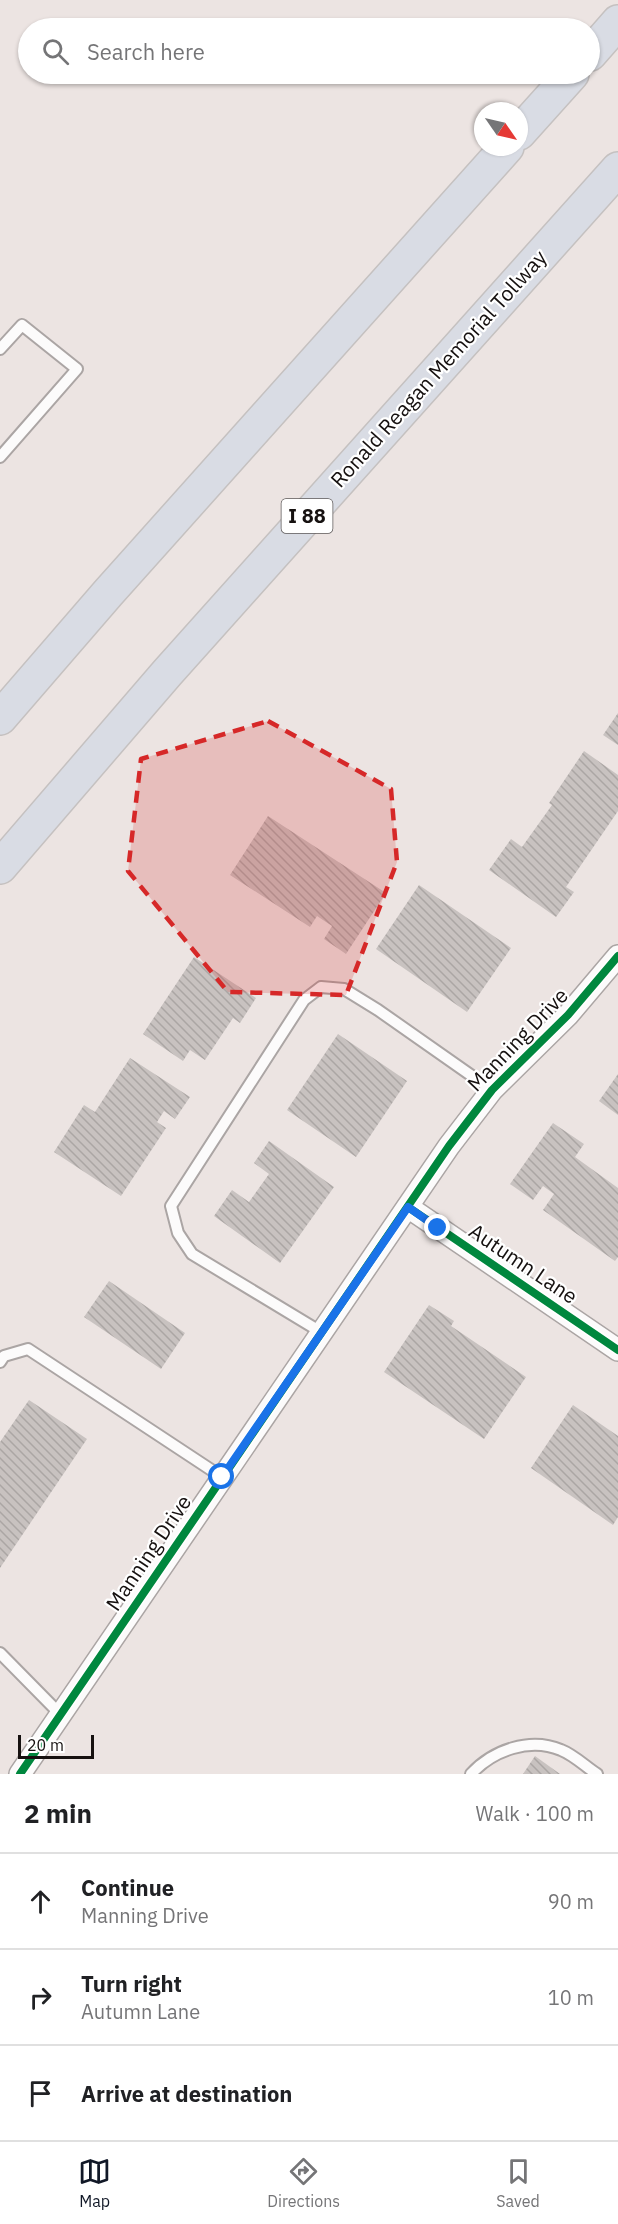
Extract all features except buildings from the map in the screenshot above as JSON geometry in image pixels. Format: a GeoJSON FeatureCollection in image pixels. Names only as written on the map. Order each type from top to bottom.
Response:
{"type":"FeatureCollection","features":[{"type":"Feature","properties":{"kind":"highway"},"geometry":{"type":"LineString","coordinates":[[600,43],[618,22]]}},
{"type":"Feature","properties":{"kind":"highway"},"geometry":{"type":"LineString","coordinates":[[528,123],[563,84]]}},
{"type":"Feature","properties":{"kind":"highway"},"geometry":{"type":"LineString","coordinates":[[0,718],[116,584],[499,156]]}},
{"type":"Feature","properties":{"kind":"highway","name":"Ronald Reagan Memorial Tollway"},"geometry":{"type":"LineString","coordinates":[[0,867],[167,674],[618,169]]}},
{"type":"Feature","properties":{"kind":"street","name":"Manning Drive"},"geometry":{"type":"LineString","coordinates":[[20,1774],[450,1146],[492,1090],[568,1015],[618,956]]}},
{"type":"Feature","properties":{"kind":"street","name":"Autumn Lane"},"geometry":{"type":"LineString","coordinates":[[408,1207],[618,1350]]}},
{"type":"Feature","properties":{"kind":"lane"},"geometry":{"type":"LineString","coordinates":[[0,349],[22,325],[77,369],[0,457]]}},
{"type":"Feature","properties":{"kind":"lane"},"geometry":{"type":"LineString","coordinates":[[321,1332],[192,1254],[178,1233],[171,1206],[304,1000],[321,987],[344,989],[378,1010],[492,1090]]}},
{"type":"Feature","properties":{"kind":"lane"},"geometry":{"type":"LineString","coordinates":[[0,1362],[4,1356],[28,1349],[222,1477]]}},
{"type":"Feature","properties":{"kind":"lane"},"geometry":{"type":"LineString","coordinates":[[0,1653],[61,1715]]}},
{"type":"Feature","properties":{"kind":"lane"},"geometry":{"type":"LineString","coordinates":[[471,1774],[476,1768],[510,1747],[536,1745],[562,1750],[597,1774]]}},
{"type":"Feature","properties":{"kind":"highlighted area"},"geometry":{"type":"Polygon","coordinates":[[[268,721],[391,789],[397,862],[346,995],[228,992],[128,871],[141,759],[268,721]]]}},
{"type":"Feature","properties":{"kind":"cycle path"},"geometry":{"type":"LineString","coordinates":[[20,1774],[449,1146],[492,1090],[568,1015],[618,956]]}},
{"type":"Feature","properties":{"kind":"cycle path"},"geometry":{"type":"LineString","coordinates":[[408,1207],[618,1350]]}},
{"type":"Feature","properties":{"kind":"route"},"geometry":{"type":"LineString","coordinates":[[222,1477],[408,1207],[438,1228]]}}]}
